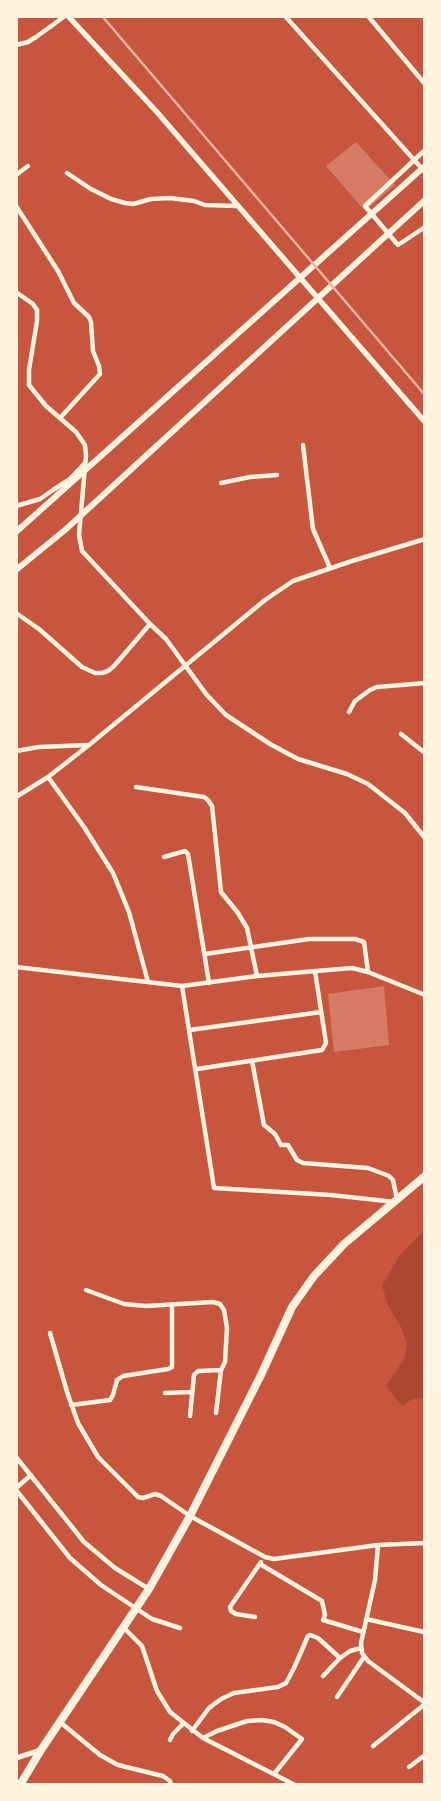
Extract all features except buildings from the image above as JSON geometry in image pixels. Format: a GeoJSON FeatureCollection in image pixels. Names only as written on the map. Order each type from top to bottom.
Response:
{"type":"FeatureCollection","features":[{"type":"Feature","properties":{"kind":"main road"},"geometry":{"type":"LineString","coordinates":[[16,532],[425,166]]}},
{"type":"Feature","properties":{"kind":"main road"},"geometry":{"type":"LineString","coordinates":[[16,570],[65,530],[425,200]]}},
{"type":"Feature","properties":{"kind":"main road"},"geometry":{"type":"LineString","coordinates":[[20,1785],[41,1750],[149,1589],[190,1516],[261,1375],[292,1307],[314,1276],[344,1244],[425,1176]]}},
{"type":"Feature","properties":{"kind":"street"},"geometry":{"type":"LineString","coordinates":[[16,45],[28,42],[45,32],[65,16]]}},
{"type":"Feature","properties":{"kind":"street"},"geometry":{"type":"LineString","coordinates":[[68,16],[156,111],[425,422]]}},
{"type":"Feature","properties":{"kind":"street"},"geometry":{"type":"LineString","coordinates":[[286,16],[425,172]]}},
{"type":"Feature","properties":{"kind":"street"},"geometry":{"type":"LineString","coordinates":[[368,16],[424,82]]}},
{"type":"Feature","properties":{"kind":"street"},"geometry":{"type":"LineString","coordinates":[[425,150],[365,206],[398,245],[425,227]]}},
{"type":"Feature","properties":{"kind":"street"},"geometry":{"type":"LineString","coordinates":[[16,175],[28,166]]}},
{"type":"Feature","properties":{"kind":"street"},"geometry":{"type":"LineString","coordinates":[[67,173],[91,189],[126,203],[133,204],[151,199],[170,198],[194,201],[205,205],[238,206]]}},
{"type":"Feature","properties":{"kind":"street"},"geometry":{"type":"LineString","coordinates":[[16,206],[58,271],[74,303],[89,316],[91,322],[93,351],[100,366],[100,374],[60,418]]}},
{"type":"Feature","properties":{"kind":"street"},"geometry":{"type":"LineString","coordinates":[[16,292],[33,304],[37,310],[29,385],[40,400],[82,438],[86,451],[79,535],[80,547],[166,639],[206,694],[226,716],[285,753],[298,759],[347,774],[368,784],[405,812],[425,838]]}},
{"type":"Feature","properties":{"kind":"street"},"geometry":{"type":"LineString","coordinates":[[303,445],[313,529],[330,568]]}},
{"type":"Feature","properties":{"kind":"street"},"geometry":{"type":"LineString","coordinates":[[16,506],[40,498],[53,490],[70,479],[85,463]]}},
{"type":"Feature","properties":{"kind":"street"},"geometry":{"type":"LineString","coordinates":[[221,483],[250,477],[277,475]]}},
{"type":"Feature","properties":{"kind":"street"},"geometry":{"type":"LineString","coordinates":[[16,797],[48,777],[89,745],[280,589],[293,581],[330,568],[425,539]]}},
{"type":"Feature","properties":{"kind":"street"},"geometry":{"type":"LineString","coordinates":[[16,613],[39,629],[82,667],[95,673],[102,673],[114,666],[150,624]]}},
{"type":"Feature","properties":{"kind":"street"},"geometry":{"type":"LineString","coordinates":[[349,712],[355,702],[377,687],[425,683]]}},
{"type":"Feature","properties":{"kind":"street"},"geometry":{"type":"LineString","coordinates":[[401,734],[425,753]]}},
{"type":"Feature","properties":{"kind":"street"},"geometry":{"type":"LineString","coordinates":[[16,751],[39,747],[89,745]]}},
{"type":"Feature","properties":{"kind":"street"},"geometry":{"type":"LineString","coordinates":[[48,777],[113,872],[129,912],[148,982]]}},
{"type":"Feature","properties":{"kind":"street"},"geometry":{"type":"LineString","coordinates":[[136,787],[204,797],[212,806],[221,892],[247,928],[257,976]]}},
{"type":"Feature","properties":{"kind":"street"},"geometry":{"type":"LineString","coordinates":[[164,858],[185,852],[188,854],[209,983]]}},
{"type":"Feature","properties":{"kind":"street"},"geometry":{"type":"LineString","coordinates":[[204,954],[310,939],[362,940],[365,944],[368,972]]}},
{"type":"Feature","properties":{"kind":"street"},"geometry":{"type":"LineString","coordinates":[[16,967],[182,986],[257,976],[352,968],[368,972],[425,995]]}},
{"type":"Feature","properties":{"kind":"street"},"geometry":{"type":"LineString","coordinates":[[197,1070],[322,1050],[326,1043],[315,970]]}},
{"type":"Feature","properties":{"kind":"street"},"geometry":{"type":"LineString","coordinates":[[182,986],[197,1070],[214,1188],[396,1200],[393,1180],[389,1176],[368,1168],[303,1163],[297,1160],[288,1145],[281,1145],[275,1134],[264,1125],[252,1061]]}},
{"type":"Feature","properties":{"kind":"street"},"geometry":{"type":"LineString","coordinates":[[190,1030],[321,1012]]}},
{"type":"Feature","properties":{"kind":"street"},"geometry":{"type":"LineString","coordinates":[[86,1290],[124,1304],[172,1305],[213,1302],[220,1304],[224,1310],[227,1328],[226,1351],[221,1370],[216,1413]]}},
{"type":"Feature","properties":{"kind":"street"},"geometry":{"type":"LineString","coordinates":[[71,1405],[110,1400],[117,1380],[123,1376],[172,1367],[172,1305]]}},
{"type":"Feature","properties":{"kind":"street"},"geometry":{"type":"LineString","coordinates":[[50,1333],[78,1423],[98,1457],[138,1496],[143,1498],[155,1494],[161,1496],[190,1516],[265,1557],[286,1558],[378,1545],[425,1543]]}},
{"type":"Feature","properties":{"kind":"street"},"geometry":{"type":"LineString","coordinates":[[190,1416],[194,1376],[198,1371],[221,1370]]}},
{"type":"Feature","properties":{"kind":"street"},"geometry":{"type":"LineString","coordinates":[[165,1393],[192,1392]]}},
{"type":"Feature","properties":{"kind":"street"},"geometry":{"type":"LineString","coordinates":[[16,1457],[84,1542],[114,1568],[149,1589]]}},
{"type":"Feature","properties":{"kind":"street"},"geometry":{"type":"LineString","coordinates":[[31,1475],[16,1489],[70,1558],[101,1585],[152,1619],[180,1628]]}},
{"type":"Feature","properties":{"kind":"street"},"geometry":{"type":"LineString","coordinates":[[373,1746],[425,1704],[364,1657],[361,1648],[375,1580],[378,1545]]}},
{"type":"Feature","properties":{"kind":"street"},"geometry":{"type":"LineString","coordinates":[[255,1617],[236,1614],[231,1611],[230,1607],[265,1557]]}},
{"type":"Feature","properties":{"kind":"street"},"geometry":{"type":"LineString","coordinates":[[260,1564],[322,1601],[325,1615],[323,1620],[363,1632]]}},
{"type":"Feature","properties":{"kind":"street"},"geometry":{"type":"LineString","coordinates":[[366,1619],[424,1632]]}},
{"type":"Feature","properties":{"kind":"street"},"geometry":{"type":"LineString","coordinates":[[124,1628],[142,1646],[157,1691],[170,1712],[183,1724],[203,1738],[295,1785]]}},
{"type":"Feature","properties":{"kind":"street"},"geometry":{"type":"LineString","coordinates":[[192,1731],[209,1708],[221,1699],[234,1693],[278,1687],[286,1683],[310,1635],[318,1638],[340,1658]]}},
{"type":"Feature","properties":{"kind":"street"},"geometry":{"type":"LineString","coordinates":[[323,1676],[340,1658],[361,1648]]}},
{"type":"Feature","properties":{"kind":"street"},"geometry":{"type":"LineString","coordinates":[[337,1697],[364,1657]]}},
{"type":"Feature","properties":{"kind":"street"},"geometry":{"type":"LineString","coordinates":[[203,1738],[217,1730],[246,1722],[262,1720],[274,1722],[285,1727],[302,1739],[274,1774]]}},
{"type":"Feature","properties":{"kind":"street"},"geometry":{"type":"LineString","coordinates":[[60,1722],[100,1754],[118,1765],[163,1776],[170,1781],[171,1785]]}},
{"type":"Feature","properties":{"kind":"street"},"geometry":{"type":"LineString","coordinates":[[170,1740],[183,1724]]}},
{"type":"Feature","properties":{"kind":"street"},"geometry":{"type":"LineString","coordinates":[[16,1758],[41,1750]]}},
{"type":"Feature","properties":{"kind":"street"},"geometry":{"type":"LineString","coordinates":[[408,1767],[425,1755]]}},
{"type":"Feature","properties":{"kind":"shaded area"},"geometry":{"type":"Polygon","coordinates":[[[425,1229],[425,1398],[412,1399],[402,1406],[386,1386],[405,1358],[407,1344],[402,1329],[388,1305],[382,1286],[399,1256],[425,1229]]]}},
{"type":"Feature","properties":{"kind":"railway"},"geometry":{"type":"LineString","coordinates":[[102,16],[425,395]]}}]}
